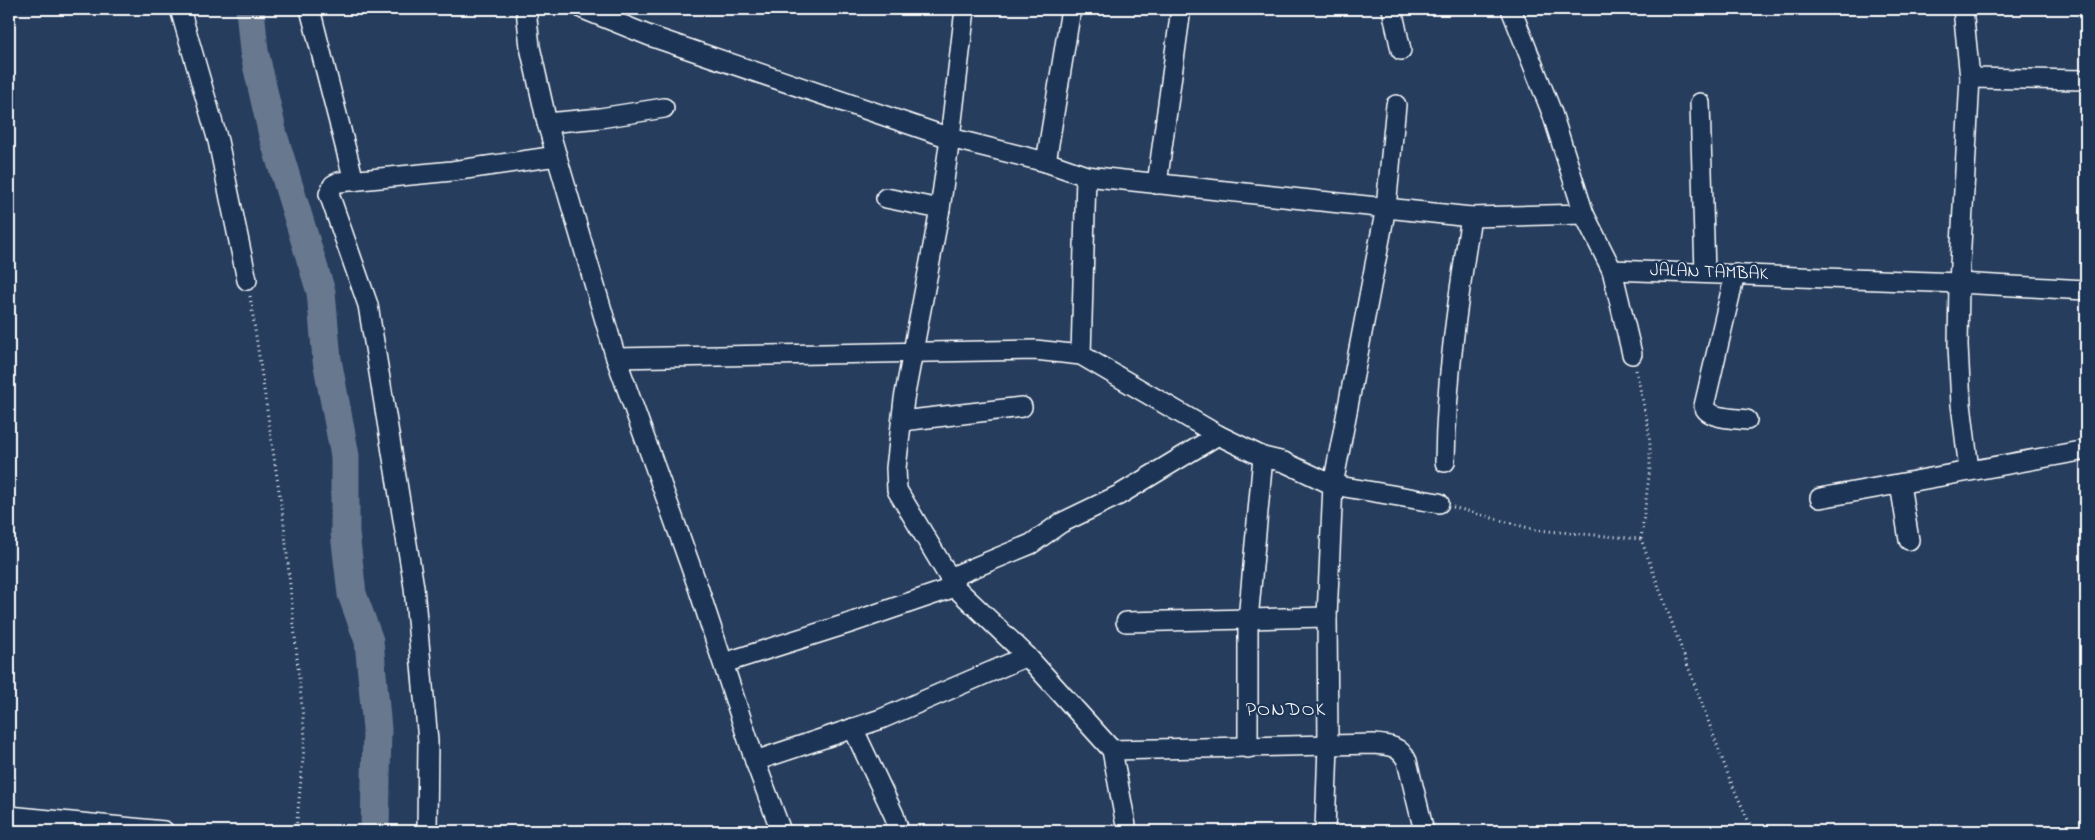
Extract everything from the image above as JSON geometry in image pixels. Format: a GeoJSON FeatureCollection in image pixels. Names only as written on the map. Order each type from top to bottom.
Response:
{"type":"FeatureCollection","features":[{"type":"Feature","properties":{"kind":"street"},"geometry":{"type":"LineString","coordinates":[[180,9],[218,141],[248,280]]}},
{"type":"Feature","properties":{"kind":"street"},"geometry":{"type":"LineString","coordinates":[[310,9],[354,181]]}},
{"type":"Feature","properties":{"kind":"street"},"geometry":{"type":"LineString","coordinates":[[526,9],[530,47],[547,123],[616,358],[724,663],[755,761],[781,831]]}},
{"type":"Feature","properties":{"kind":"street"},"geometry":{"type":"LineString","coordinates":[[583,9],[650,36],[950,138],[1046,162],[1086,176],[1471,217],[1584,214]]}},
{"type":"Feature","properties":{"kind":"street"},"geometry":{"type":"LineString","coordinates":[[965,9],[940,209],[912,352],[902,421],[896,468],[897,490],[947,587],[1112,750],[1127,831]]}},
{"type":"Feature","properties":{"kind":"street"},"geometry":{"type":"LineString","coordinates":[[1046,162],[1072,9]]}},
{"type":"Feature","properties":{"kind":"street"},"geometry":{"type":"LineString","coordinates":[[1158,184],[1181,9]]}},
{"type":"Feature","properties":{"kind":"street"},"geometry":{"type":"LineString","coordinates":[[1392,9],[1401,50]]}},
{"type":"Feature","properties":{"kind":"street"},"geometry":{"type":"LineString","coordinates":[[1511,9],[1552,113],[1584,214],[1612,270],[1632,354]]}},
{"type":"Feature","properties":{"kind":"street"},"geometry":{"type":"LineString","coordinates":[[1963,9],[1970,78],[1959,282],[1958,346],[1961,404],[1969,470]]}},
{"type":"Feature","properties":{"kind":"street"},"geometry":{"type":"LineString","coordinates":[[1970,78],[2086,80]]}},
{"type":"Feature","properties":{"kind":"street"},"geometry":{"type":"LineString","coordinates":[[1700,104],[1706,273]]}},
{"type":"Feature","properties":{"kind":"street"},"geometry":{"type":"LineString","coordinates":[[1325,831],[1328,745],[1327,617],[1332,485],[1386,207],[1396,105]]}},
{"type":"Feature","properties":{"kind":"street"},"geometry":{"type":"LineString","coordinates":[[547,123],[600,118],[664,108]]}},
{"type":"Feature","properties":{"kind":"street"},"geometry":{"type":"LineString","coordinates":[[427,831],[428,741],[414,587],[368,305],[329,194],[334,185],[339,182],[452,171],[557,156]]}},
{"type":"Feature","properties":{"kind":"street"},"geometry":{"type":"LineString","coordinates":[[1081,355],[1086,176]]}},
{"type":"Feature","properties":{"kind":"street"},"geometry":{"type":"LineString","coordinates":[[886,198],[940,209]]}},
{"type":"Feature","properties":{"kind":"street"},"geometry":{"type":"LineString","coordinates":[[1446,462],[1446,406],[1471,217]]}},
{"type":"Feature","properties":{"kind":"street","name":"JALAN TAMBAK"},"geometry":{"type":"LineString","coordinates":[[1612,270],[1959,282],[2086,290]]}},
{"type":"Feature","properties":{"kind":"street"},"geometry":{"type":"LineString","coordinates":[[1734,274],[1704,406],[1713,415],[1747,420]]}},
{"type":"Feature","properties":{"kind":"street"},"geometry":{"type":"LineString","coordinates":[[616,358],[1035,350],[1081,355],[1218,434],[1262,457],[1284,462],[1332,485],[1439,503]]}},
{"type":"Feature","properties":{"kind":"street"},"geometry":{"type":"LineString","coordinates":[[902,421],[1022,407]]}},
{"type":"Feature","properties":{"kind":"street"},"geometry":{"type":"LineString","coordinates":[[724,663],[947,587],[1031,544],[1061,523],[1119,495],[1218,434]]}},
{"type":"Feature","properties":{"kind":"street"},"geometry":{"type":"LineString","coordinates":[[1820,498],[2086,450]]}},
{"type":"Feature","properties":{"kind":"street"},"geometry":{"type":"LineString","coordinates":[[1248,748],[1248,620],[1262,457]]}},
{"type":"Feature","properties":{"kind":"street"},"geometry":{"type":"LineString","coordinates":[[1900,484],[1909,540]]}},
{"type":"Feature","properties":{"kind":"street"},"geometry":{"type":"LineString","coordinates":[[1126,622],[1327,617]]}},
{"type":"Feature","properties":{"kind":"street"},"geometry":{"type":"LineString","coordinates":[[755,761],[880,719],[1020,659]]}},
{"type":"Feature","properties":{"kind":"street"},"geometry":{"type":"LineString","coordinates":[[853,728],[900,831]]}},
{"type":"Feature","properties":{"kind":"street"},"geometry":{"type":"LineString","coordinates":[[1112,750],[1386,745],[1399,749],[1407,761],[1424,831]]}},
{"type":"Feature","properties":{"kind":"street"},"geometry":{"type":"LineString","coordinates":[[9,816],[164,831]]}},
{"type":"Feature","properties":{"kind":"path"},"geometry":{"type":"LineString","coordinates":[[248,280],[284,524],[305,738],[296,831]]}},
{"type":"Feature","properties":{"kind":"path"},"geometry":{"type":"LineString","coordinates":[[1632,354],[1650,445],[1650,468],[1642,539],[1730,780],[1753,831]]}},
{"type":"Feature","properties":{"kind":"path"},"geometry":{"type":"LineString","coordinates":[[1439,503],[1536,530],[1642,539]]}},
{"type":"Feature","properties":{"kind":"waterway"},"geometry":{"type":"LineString","coordinates":[[250,9],[254,51],[273,135],[321,292],[327,360],[345,456],[345,533],[352,594],[369,641],[377,729],[375,831]]}},
{"type":"Feature","properties":{"kind":"district","name":"PONDOK"},"geometry":{"type":"Point","coordinates":[1286,710]}}]}
